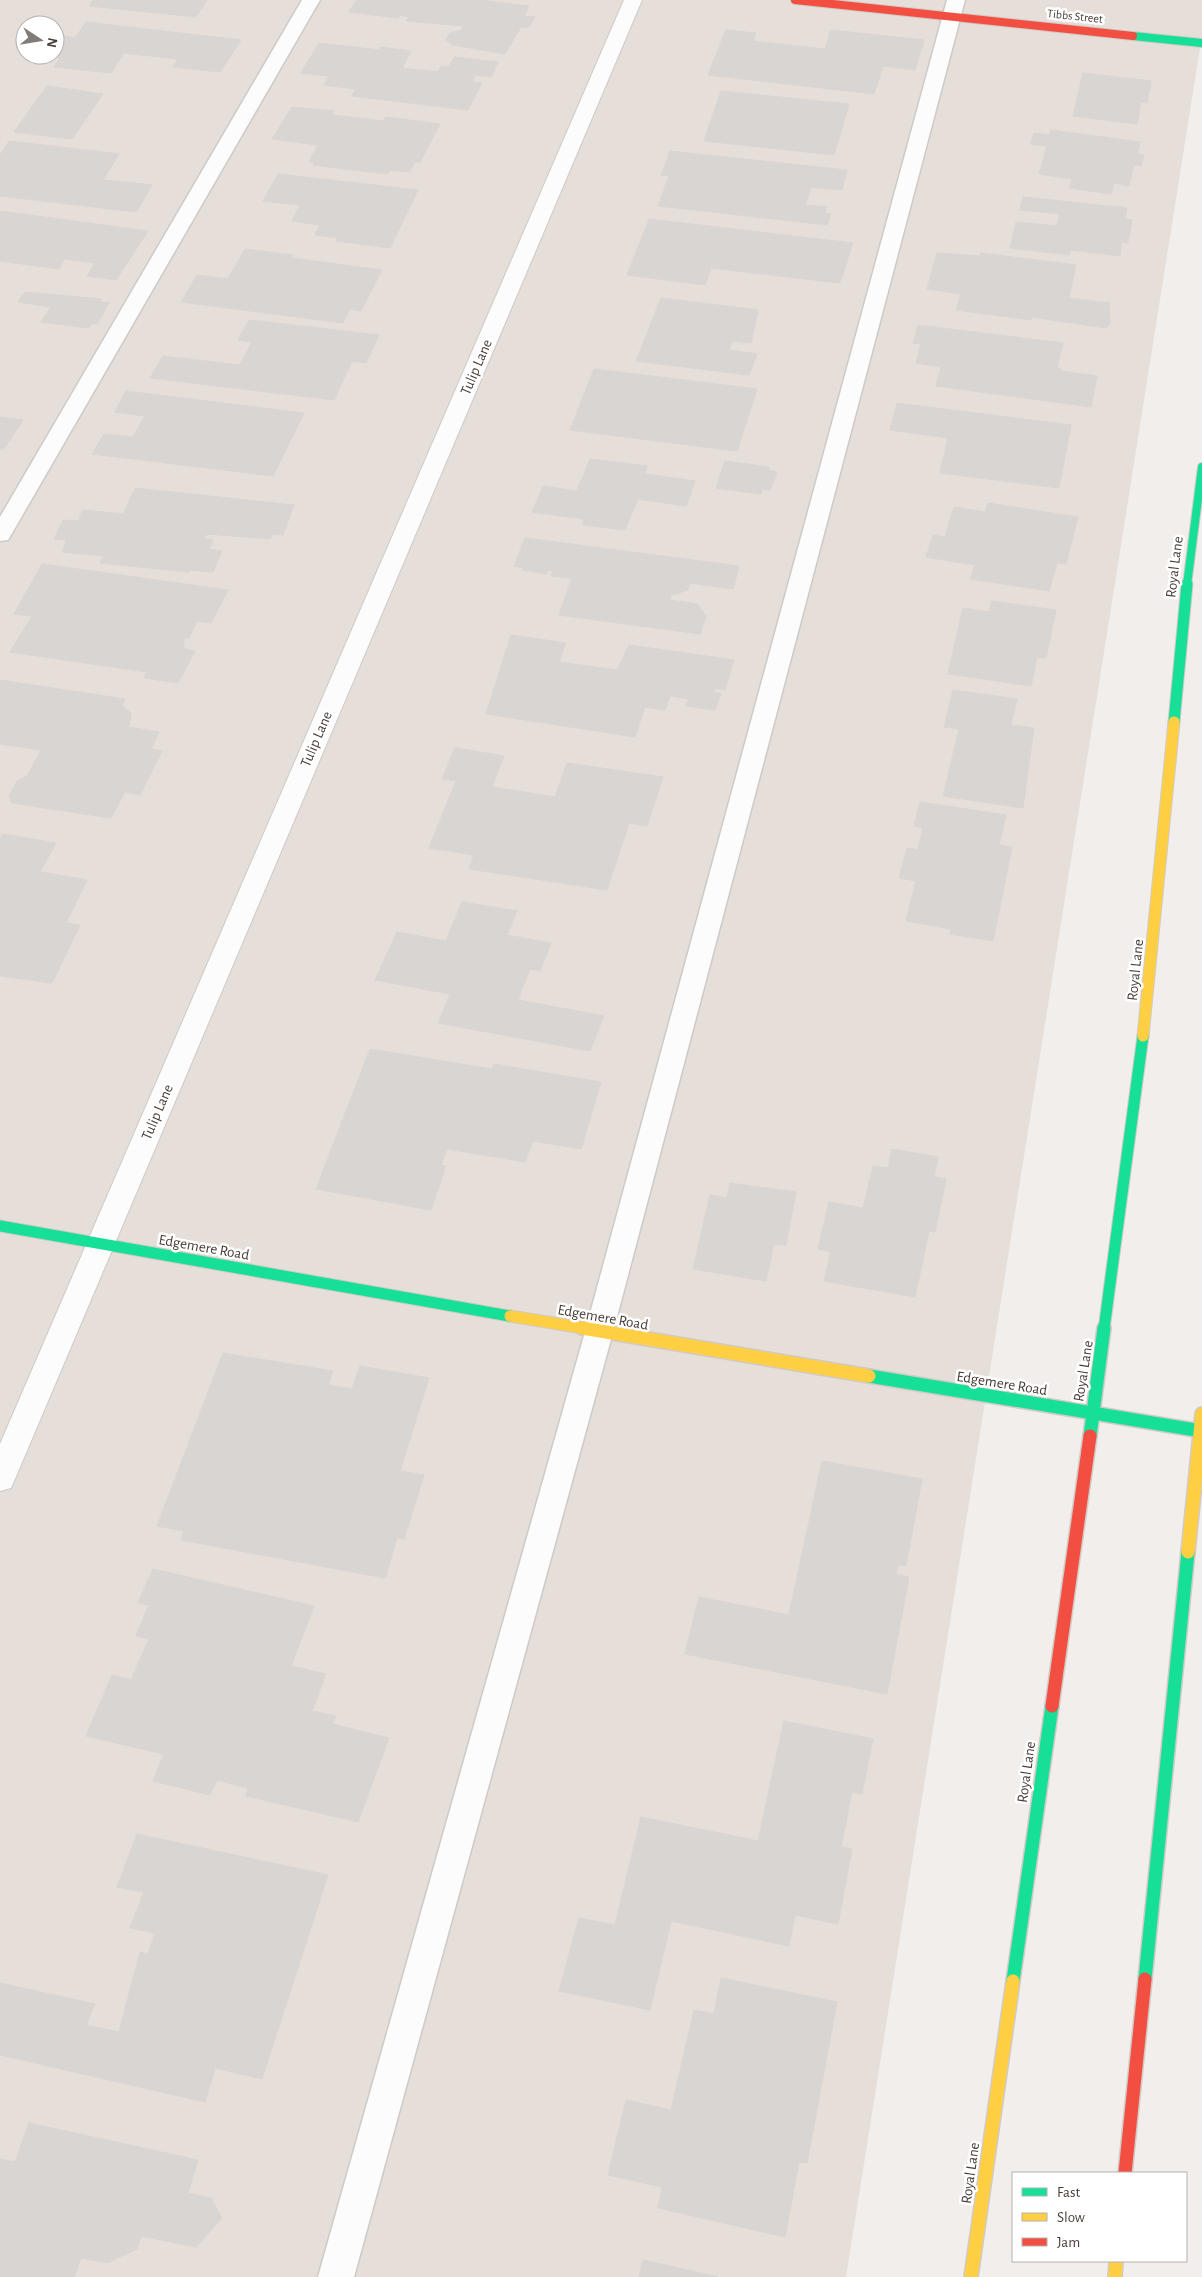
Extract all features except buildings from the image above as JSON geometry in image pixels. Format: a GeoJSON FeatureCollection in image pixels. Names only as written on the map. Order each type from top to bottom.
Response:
{"type":"FeatureCollection","features":[{"type":"Feature","properties":{"kind":"main road","name":"Tibbs Street"},"geometry":{"type":"LineString","coordinates":[[795,0],[954,8],[1202,43]]}},
{"type":"Feature","properties":{"kind":"main road","name":"Royal Lane"},"geometry":{"type":"LineString","coordinates":[[971,2277],[1092,1414],[1148,996],[1188,569],[1202,467]]}},
{"type":"Feature","properties":{"kind":"main road"},"geometry":{"type":"LineString","coordinates":[[1188,569],[1202,570]]}},
{"type":"Feature","properties":{"kind":"main road","name":"Edgemere Road"},"geometry":{"type":"LineString","coordinates":[[0,1226],[599,1332],[1201,1431]]}},
{"type":"Feature","properties":{"kind":"main road"},"geometry":{"type":"LineString","coordinates":[[1125,2172],[1202,1413]]}},
{"type":"Feature","properties":{"kind":"main road"},"geometry":{"type":"LineString","coordinates":[[1115,2277],[1116,2262]]}},
{"type":"Feature","properties":{"kind":"street","name":"Tulip Lane"},"geometry":{"type":"LineString","coordinates":[[0,1479],[633,0]]}},
{"type":"Feature","properties":{"kind":"lane"},"geometry":{"type":"LineString","coordinates":[[0,535],[311,0]]}},
{"type":"Feature","properties":{"kind":"lane"},"geometry":{"type":"LineString","coordinates":[[336,2277],[599,1332],[954,8]]}},
{"type":"Feature","properties":{"kind":"shaded area"},"geometry":{"type":"Polygon","coordinates":[[[0,0],[1202,0],[1202,35],[846,2277],[0,2277],[0,0]]]}},
{"type":"Feature","properties":{"kind":"traffic: fast"},"geometry":{"type":"LineString","coordinates":[[1133,36],[1202,43]]}},
{"type":"Feature","properties":{"kind":"traffic: fast"},"geometry":{"type":"LineString","coordinates":[[1174,722],[1188,569],[1202,467]]}},
{"type":"Feature","properties":{"kind":"traffic: fast"},"geometry":{"type":"LineString","coordinates":[[1090,1436],[1143,1036]]}},
{"type":"Feature","properties":{"kind":"traffic: fast"},"geometry":{"type":"LineString","coordinates":[[0,1226],[510,1316]]}},
{"type":"Feature","properties":{"kind":"traffic: fast"},"geometry":{"type":"LineString","coordinates":[[869,1376],[1202,1431]]}},
{"type":"Feature","properties":{"kind":"traffic: fast"},"geometry":{"type":"LineString","coordinates":[[1145,1979],[1188,1552]]}},
{"type":"Feature","properties":{"kind":"traffic: fast"},"geometry":{"type":"LineString","coordinates":[[1013,1981],[1052,1706]]}},
{"type":"Feature","properties":{"kind":"traffic: slow"},"geometry":{"type":"LineString","coordinates":[[1143,1036],[1174,722]]}},
{"type":"Feature","properties":{"kind":"traffic: slow"},"geometry":{"type":"LineString","coordinates":[[510,1316],[869,1376]]}},
{"type":"Feature","properties":{"kind":"traffic: slow"},"geometry":{"type":"LineString","coordinates":[[1188,1552],[1202,1414]]}},
{"type":"Feature","properties":{"kind":"traffic: slow"},"geometry":{"type":"LineString","coordinates":[[971,2277],[1013,1981]]}},
{"type":"Feature","properties":{"kind":"traffic: slow"},"geometry":{"type":"LineString","coordinates":[[1115,2277],[1116,2262]]}},
{"type":"Feature","properties":{"kind":"traffic: jam"},"geometry":{"type":"LineString","coordinates":[[795,0],[1133,36]]}},
{"type":"Feature","properties":{"kind":"traffic: jam"},"geometry":{"type":"LineString","coordinates":[[1052,1706],[1090,1436]]}},
{"type":"Feature","properties":{"kind":"traffic: jam"},"geometry":{"type":"LineString","coordinates":[[1125,2172],[1145,1979]]}}]}
